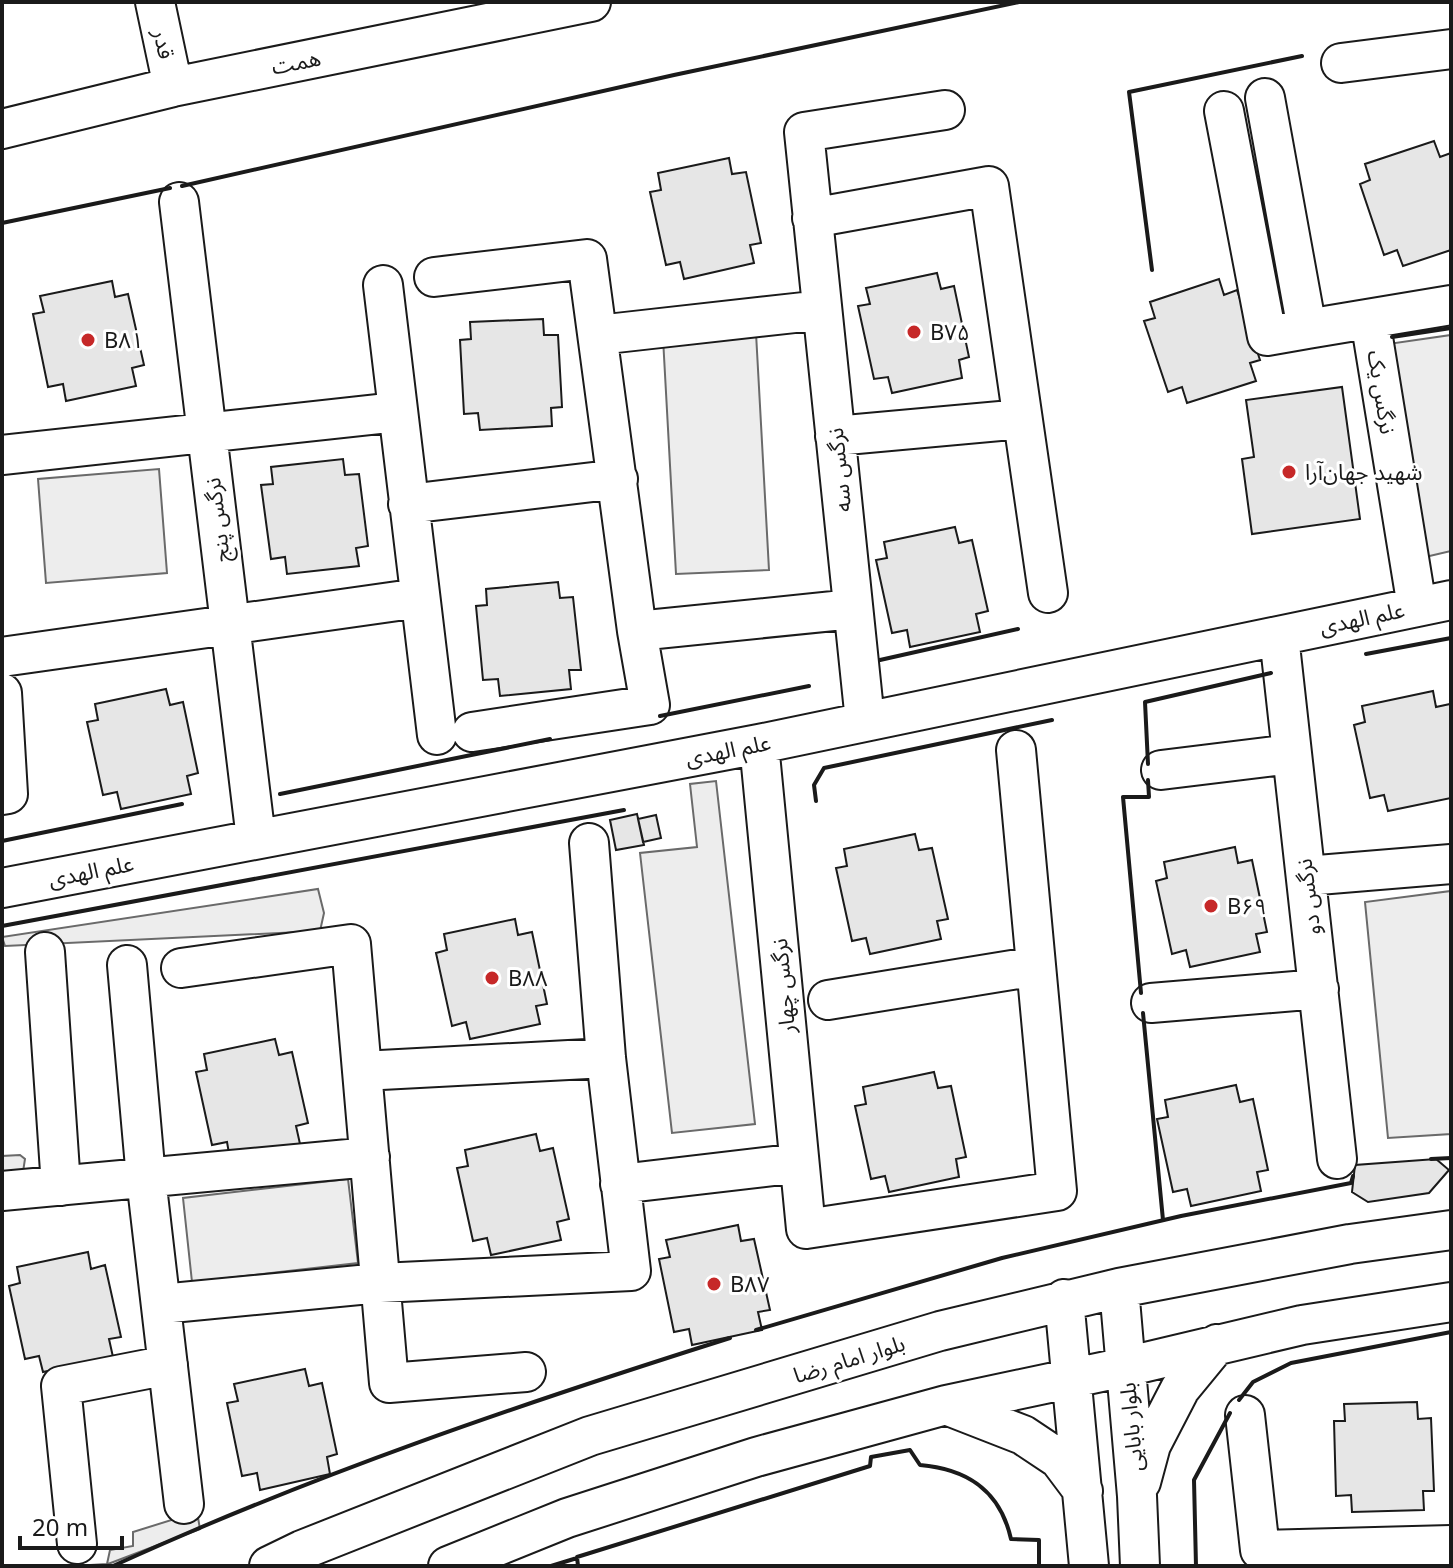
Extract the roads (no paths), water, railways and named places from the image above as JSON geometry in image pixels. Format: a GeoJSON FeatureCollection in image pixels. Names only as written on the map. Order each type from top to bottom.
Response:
{"type":"FeatureCollection","features":[{"type":"Feature","properties":{"kind":"street","name":"قدر"},"geometry":{"type":"LineString","coordinates":[[155,2],[173,87]]}},
{"type":"Feature","properties":{"kind":"street","name":"همت"},"geometry":{"type":"LineString","coordinates":[[2,129],[173,87],[591,2]]}},
{"type":"Feature","properties":{"kind":"street"},"geometry":{"type":"LineString","coordinates":[[1341,63],[1451,49]]}},
{"type":"Feature","properties":{"kind":"street"},"geometry":{"type":"LineString","coordinates":[[1265,98],[1307,329]]}},
{"type":"Feature","properties":{"kind":"street","name":"نرگس سه"},"geometry":{"type":"LineString","coordinates":[[865,721],[804,132],[945,110]]}},
{"type":"Feature","properties":{"kind":"street"},"geometry":{"type":"LineString","coordinates":[[1224,111],[1267,336],[1451,305]]}},
{"type":"Feature","properties":{"kind":"street"},"geometry":{"type":"LineString","coordinates":[[812,218],[989,186],[1048,593]]}},
{"type":"Feature","properties":{"kind":"street","name":"نرگس پنج"},"geometry":{"type":"LineString","coordinates":[[179,202],[256,839]]}},
{"type":"Feature","properties":{"kind":"street"},"geometry":{"type":"LineString","coordinates":[[383,285],[419,598],[454,733],[650,705],[637,631],[587,259],[434,277]]}},
{"type":"Feature","properties":{"kind":"street"},"geometry":{"type":"LineString","coordinates":[[598,335],[822,310]]}},
{"type":"Feature","properties":{"kind":"street","name":"نرگس یک"},"geometry":{"type":"LineString","coordinates":[[1370,319],[1434,604]]}},
{"type":"Feature","properties":{"kind":"street"},"geometry":{"type":"LineString","coordinates":[[2,455],[397,412]]}},
{"type":"Feature","properties":{"kind":"street"},"geometry":{"type":"LineString","coordinates":[[835,436],[1022,419]]}},
{"type":"Feature","properties":{"kind":"street"},"geometry":{"type":"LineString","coordinates":[[408,504],[618,479]]}},
{"type":"Feature","properties":{"kind":"street"},"geometry":{"type":"LineString","coordinates":[[2,657],[419,598]]}},
{"type":"Feature","properties":{"kind":"street","name":"علم الهدی"},"geometry":{"type":"LineString","coordinates":[[2,888],[759,744],[1434,604]]}},
{"type":"Feature","properties":{"kind":"street"},"geometry":{"type":"LineString","coordinates":[[637,631],[853,609]]}},
{"type":"Feature","properties":{"kind":"street","name":"نرگس دو"},"geometry":{"type":"LineString","coordinates":[[1279,636],[1337,1159]]}},
{"type":"Feature","properties":{"kind":"street"},"geometry":{"type":"LineString","coordinates":[[2,693],[8,794],[2,795]]}},
{"type":"Feature","properties":{"kind":"street","name":"نرگس چهار"},"geometry":{"type":"LineString","coordinates":[[759,744],[806,1229],[1057,1191],[1036,966]]}},
{"type":"Feature","properties":{"kind":"street"},"geometry":{"type":"LineString","coordinates":[[828,1000],[1036,966],[1016,750]]}},
{"type":"Feature","properties":{"kind":"street"},"geometry":{"type":"LineString","coordinates":[[1161,770],[1291,754]]}},
{"type":"Feature","properties":{"kind":"street"},"geometry":{"type":"LineString","coordinates":[[161,1304],[380,1283],[631,1271],[606,1058],[589,843]]}},
{"type":"Feature","properties":{"kind":"street"},"geometry":{"type":"LineString","coordinates":[[1306,876],[1451,864]]}},
{"type":"Feature","properties":{"kind":"street"},"geometry":{"type":"LineString","coordinates":[[181,968],[351,944],[389,1383],[526,1372]]}},
{"type":"Feature","properties":{"kind":"street"},"geometry":{"type":"LineString","coordinates":[[45,952],[61,1186]]}},
{"type":"Feature","properties":{"kind":"street"},"geometry":{"type":"LineString","coordinates":[[127,965],[146,1178],[184,1504]]}},
{"type":"Feature","properties":{"kind":"street"},"geometry":{"type":"LineString","coordinates":[[1151,1003],[1319,989]]}},
{"type":"Feature","properties":{"kind":"street"},"geometry":{"type":"LineString","coordinates":[[362,1071],[606,1058]]}},
{"type":"Feature","properties":{"kind":"street"},"geometry":{"type":"LineString","coordinates":[[2,1191],[370,1157]]}},
{"type":"Feature","properties":{"kind":"street"},"geometry":{"type":"LineString","coordinates":[[620,1184],[799,1163]]}},
{"type":"Feature","properties":{"kind":"street","name":"بلوار امام رضا"},"geometry":{"type":"LineString","coordinates":[[269,1566],[302,1550],[590,1436],[940,1331],[1119,1288],[1350,1244],[1451,1230]]}},
{"type":"Feature","properties":{"kind":"street","name":"بلوار بابایی"},"geometry":{"type":"LineString","coordinates":[[1119,1288],[1140,1566]]}},
{"type":"Feature","properties":{"kind":"street"},"geometry":{"type":"LineString","coordinates":[[1064,1299],[1089,1566]]}},
{"type":"Feature","properties":{"kind":"street"},"geometry":{"type":"LineString","coordinates":[[448,1566],[567,1518],[741,1461],[946,1405],[1302,1325],[1451,1302]]}},
{"type":"Feature","properties":{"kind":"street"},"geometry":{"type":"LineString","coordinates":[[1137,1496],[1151,1445],[1180,1389],[1217,1344]]}},
{"type":"Feature","properties":{"kind":"street"},"geometry":{"type":"LineString","coordinates":[[77,1544],[61,1386],[168,1365]]}},
{"type":"Feature","properties":{"kind":"street"},"geometry":{"type":"LineString","coordinates":[[946,1405],[1023,1435],[1059,1459],[1082,1492]]}},
{"type":"Feature","properties":{"kind":"street"},"geometry":{"type":"LineString","coordinates":[[1245,1415],[1260,1550],[1373,1556],[1451,1545]]}},
{"type":"Feature","properties":{"kind":"street"},"geometry":{"type":"LineString","coordinates":[[1082,1492],[1101,1472],[1113,1471],[1123,1476],[1137,1496]]}},
{"type":"Feature","properties":{"kind":"place","name":"B۷۵"},"geometry":{"type":"Point","coordinates":[914,332]}},
{"type":"Feature","properties":{"kind":"place","name":"B۸۱"},"geometry":{"type":"Point","coordinates":[88,340]}},
{"type":"Feature","properties":{"kind":"place","name":"شهید جهان‌آرا"},"geometry":{"type":"Point","coordinates":[1289,472]}},
{"type":"Feature","properties":{"kind":"place","name":"B۶۹"},"geometry":{"type":"Point","coordinates":[1211,906]}},
{"type":"Feature","properties":{"kind":"place","name":"B۸۸"},"geometry":{"type":"Point","coordinates":[492,978]}},
{"type":"Feature","properties":{"kind":"place","name":"B۸۷"},"geometry":{"type":"Point","coordinates":[714,1284]}}]}
